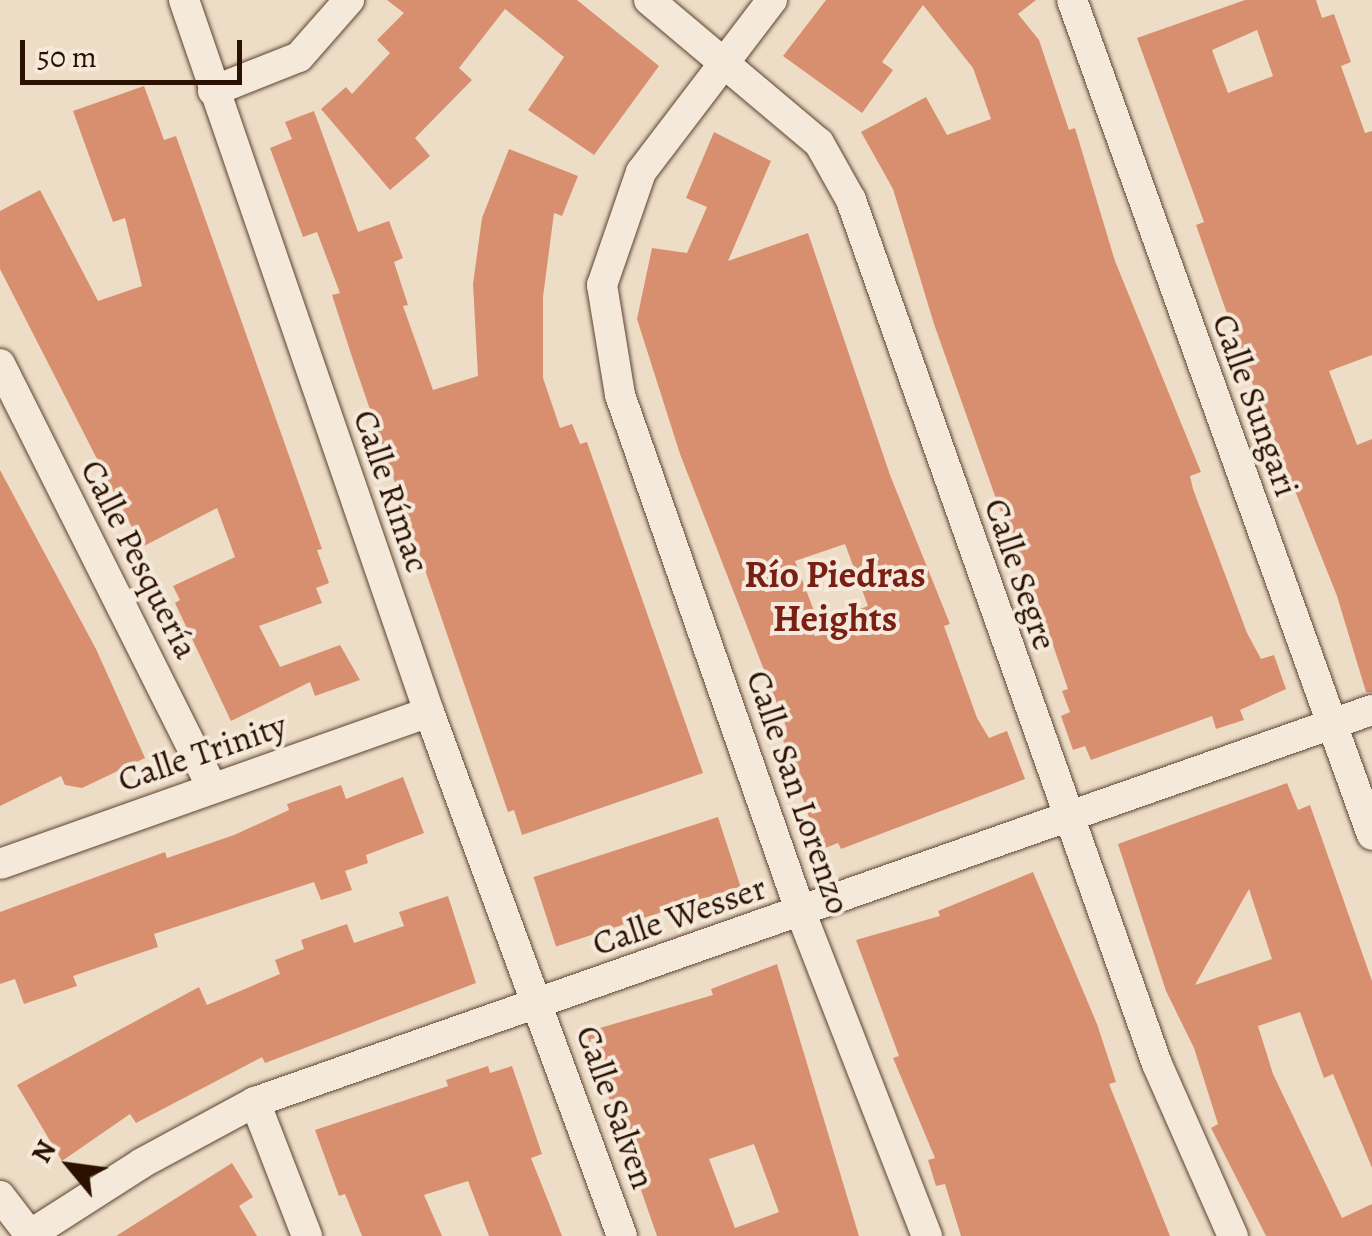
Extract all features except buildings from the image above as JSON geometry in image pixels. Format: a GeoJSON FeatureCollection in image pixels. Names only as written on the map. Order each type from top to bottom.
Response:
{"type":"FeatureCollection","features":[{"type":"Feature","properties":{"kind":"street","name":"Calle Rímac"},"geometry":{"type":"LineString","coordinates":[[184,0],[212,91],[429,712],[539,1003]]}},
{"type":"Feature","properties":{"kind":"street"},"geometry":{"type":"LineString","coordinates":[[212,91],[299,57],[348,0]]}},
{"type":"Feature","properties":{"kind":"street","name":"Calle Segre"},"geometry":{"type":"LineString","coordinates":[[648,0],[819,143],[851,200],[1066,818],[1157,1064],[1234,1236]]}},
{"type":"Feature","properties":{"kind":"street","name":"Calle San Lorenzo"},"geometry":{"type":"LineString","coordinates":[[772,0],[641,172],[602,285],[620,395],[801,913],[927,1236]]}},
{"type":"Feature","properties":{"kind":"street","name":"Calle Sungari"},"geometry":{"type":"LineString","coordinates":[[1072,0],[1372,835]]}},
{"type":"Feature","properties":{"kind":"street","name":"Calle Pesquería"},"geometry":{"type":"LineString","coordinates":[[0,364],[212,788]]}},
{"type":"Feature","properties":{"kind":"street","name":"Calle Wesser"},"geometry":{"type":"LineString","coordinates":[[0,1196],[29,1235],[254,1102],[1372,710]]}},
{"type":"Feature","properties":{"kind":"street","name":"Calle Trinity"},"geometry":{"type":"LineString","coordinates":[[0,864],[429,712]]}},
{"type":"Feature","properties":{"kind":"street","name":"Calle Salven"},"geometry":{"type":"LineString","coordinates":[[539,1003],[622,1236]]}},
{"type":"Feature","properties":{"kind":"street"},"geometry":{"type":"LineString","coordinates":[[254,1102],[307,1236]]}},
{"type":"Feature","properties":{"kind":"district","name":"Río Piedras Heights"},"geometry":{"type":"Point","coordinates":[835,597]}}]}
